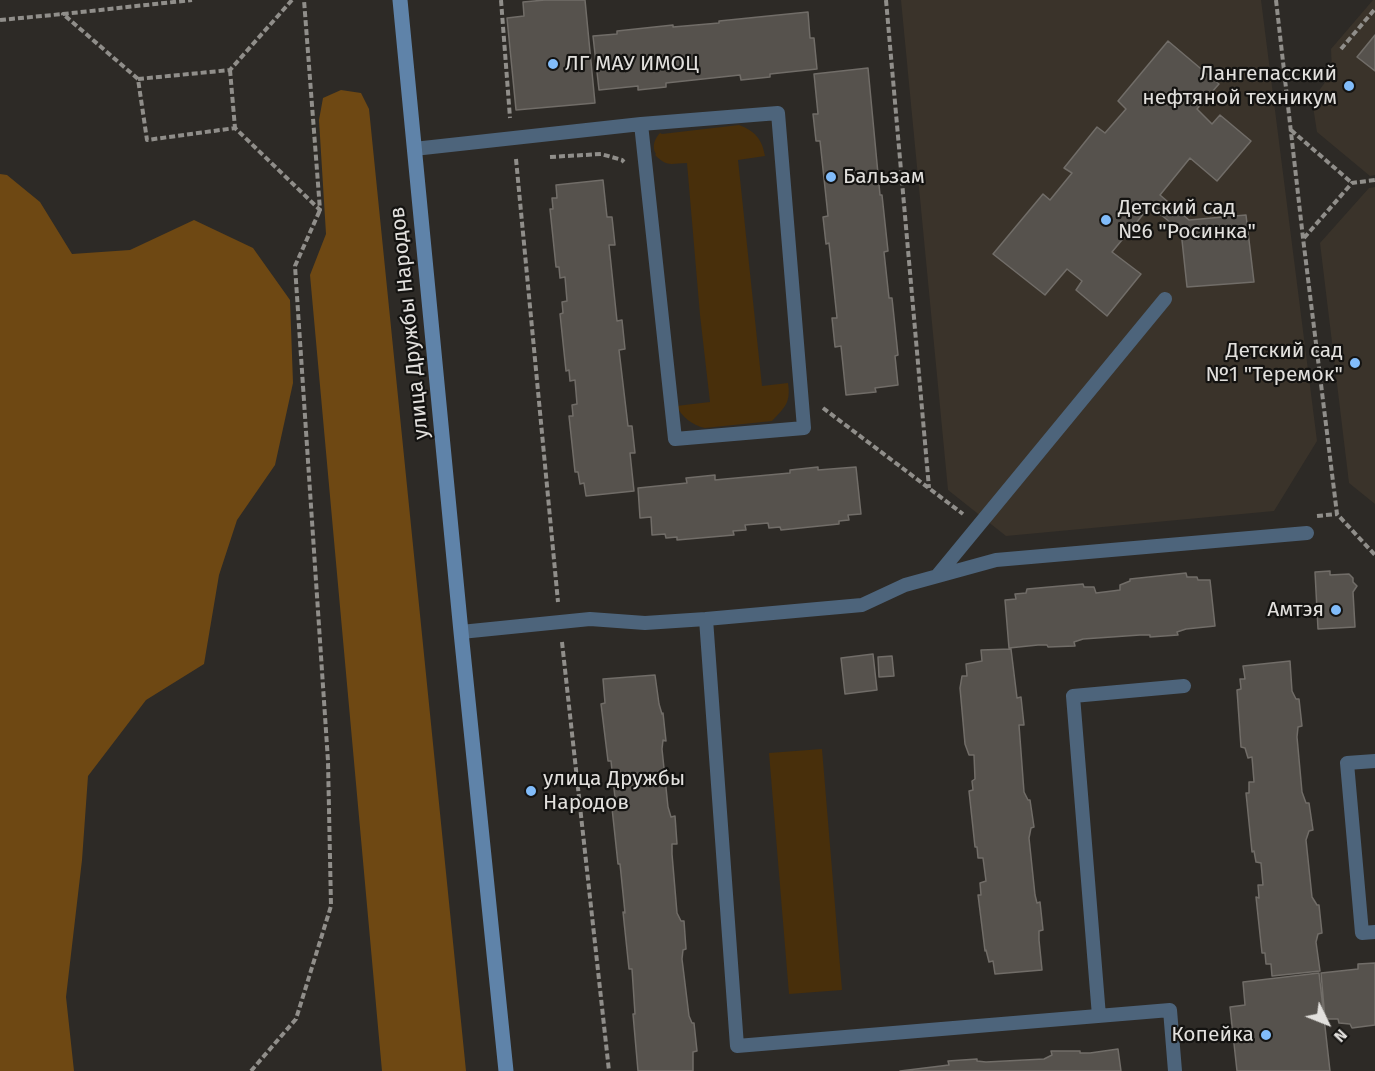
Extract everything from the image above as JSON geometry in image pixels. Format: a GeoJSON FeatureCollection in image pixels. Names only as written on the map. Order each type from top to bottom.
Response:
{"type":"FeatureCollection","features":[{"type":"Feature","properties":{"kind":"street","name":"улица Дружбы Народов"},"geometry":{"type":"LineString","coordinates":[[400,0],[506,1071]]}},
{"type":"Feature","properties":{"kind":"lane"},"geometry":{"type":"LineString","coordinates":[[414,149],[641,124],[778,113],[804,428],[675,439],[641,124]]}},
{"type":"Feature","properties":{"kind":"lane"},"geometry":{"type":"LineString","coordinates":[[937,576],[1165,299]]}},
{"type":"Feature","properties":{"kind":"lane"},"geometry":{"type":"LineString","coordinates":[[461,632],[590,619],[645,623],[862,605],[905,585],[996,560],[1307,533]]}},
{"type":"Feature","properties":{"kind":"lane"},"geometry":{"type":"LineString","coordinates":[[706,619],[737,1046],[1170,1010],[1175,1071]]}},
{"type":"Feature","properties":{"kind":"lane"},"geometry":{"type":"LineString","coordinates":[[1099,1016],[1073,696],[1184,686]]}},
{"type":"Feature","properties":{"kind":"lane"},"geometry":{"type":"LineString","coordinates":[[1375,761],[1347,763],[1362,933],[1375,932]]}},
{"type":"Feature","properties":{"kind":"path"},"geometry":{"type":"LineString","coordinates":[[0,20],[192,0]]}},
{"type":"Feature","properties":{"kind":"path"},"geometry":{"type":"LineString","coordinates":[[138,79],[230,70],[292,0]]}},
{"type":"Feature","properties":{"kind":"path"},"geometry":{"type":"LineString","coordinates":[[251,1071],[296,1019],[331,906],[328,761],[295,266],[320,210],[304,0]]}},
{"type":"Feature","properties":{"kind":"path"},"geometry":{"type":"LineString","coordinates":[[501,0],[560,622],[609,1071]]}},
{"type":"Feature","properties":{"kind":"path"},"geometry":{"type":"LineString","coordinates":[[886,0],[930,488]]}},
{"type":"Feature","properties":{"kind":"path"},"geometry":{"type":"LineString","coordinates":[[1276,0],[1337,514],[1375,555]]}},
{"type":"Feature","properties":{"kind":"path"},"geometry":{"type":"LineString","coordinates":[[1341,49],[1375,9]]}},
{"type":"Feature","properties":{"kind":"path"},"geometry":{"type":"LineString","coordinates":[[63,14],[138,79],[147,140],[235,128]]}},
{"type":"Feature","properties":{"kind":"path"},"geometry":{"type":"LineString","coordinates":[[230,70],[235,128],[320,210]]}},
{"type":"Feature","properties":{"kind":"path"},"geometry":{"type":"LineString","coordinates":[[1290,130],[1352,183]]}},
{"type":"Feature","properties":{"kind":"path"},"geometry":{"type":"LineString","coordinates":[[1303,238],[1352,183],[1375,180]]}},
{"type":"Feature","properties":{"kind":"path"},"geometry":{"type":"LineString","coordinates":[[821,407],[979,525]]}},
{"type":"Feature","properties":{"kind":"path"},"geometry":{"type":"LineString","coordinates":[[1313,516],[1337,514]]}},
{"type":"Feature","properties":{"kind":"shaded area","name":"Детский сад №6 \"Росинка\""},"geometry":{"type":"Polygon","coordinates":[[[901,0],[1261,0],[1317,441],[1274,511],[1006,536],[948,490],[901,0]]]}},
{"type":"Feature","properties":{"kind":"shaded area","name":"Лангепасский нефтяной техникум"},"geometry":{"type":"Polygon","coordinates":[[[1375,0],[1375,175],[1370,176],[1317,132],[1312,100],[1332,73],[1331,49],[1375,0]]]}},
{"type":"Feature","properties":{"kind":"shaded area"},"geometry":{"type":"Polygon","coordinates":[[[341,90],[361,93],[369,109],[466,1071],[382,1071],[310,275],[326,234],[319,120],[323,98],[341,90]]]}},
{"type":"Feature","properties":{"kind":"shaded area"},"geometry":{"type":"Polygon","coordinates":[[[739,125],[757,136],[765,156],[738,160],[762,386],[788,383],[789,395],[784,408],[772,421],[705,428],[688,420],[676,406],[710,402],[687,163],[663,162],[655,155],[654,146],[660,133],[739,125]]]}},
{"type":"Feature","properties":{"kind":"shaded area"},"geometry":{"type":"Polygon","coordinates":[[[0,174],[7,175],[40,202],[72,254],[130,250],[194,220],[253,248],[290,300],[293,383],[275,465],[237,520],[219,575],[204,664],[146,700],[88,776],[82,860],[66,997],[74,1071],[0,1071],[0,174]]]}},
{"type":"Feature","properties":{"kind":"shaded area","name":"Детский сад №1 \"Теремок\""},"geometry":{"type":"Polygon","coordinates":[[[1375,187],[1375,504],[1349,483],[1320,243],[1369,188],[1375,187]]]}},
{"type":"Feature","properties":{"kind":"shaded area"},"geometry":{"type":"Polygon","coordinates":[[[822,749],[842,990],[789,994],[769,753],[822,749]]]}},
{"type":"Feature","properties":{"kind":"building"},"geometry":{"type":"Polygon","coordinates":[[[585,0],[595,103],[516,110],[507,18],[524,16],[523,2],[585,0]]]}},
{"type":"Feature","properties":{"kind":"building"},"geometry":{"type":"Polygon","coordinates":[[[808,12],[810,38],[814,38],[817,69],[741,80],[740,75],[666,83],[666,87],[638,90],[638,86],[599,90],[593,36],[617,34],[617,31],[719,23],[719,21],[808,12]]]}},
{"type":"Feature","properties":{"kind":"building"},"geometry":{"type":"Polygon","coordinates":[[[1375,35],[1375,71],[1357,57],[1375,35]]]}},
{"type":"Feature","properties":{"kind":"building"},"geometry":{"type":"Polygon","coordinates":[[[1168,41],[1219,84],[1197,109],[1212,124],[1220,115],[1251,141],[1217,181],[1190,158],[1160,195],[1189,220],[1246,215],[1254,282],[1187,287],[1181,231],[1150,206],[1112,252],[1141,274],[1107,316],[1076,290],[1082,281],[1067,269],[1045,295],[993,254],[1043,194],[1050,200],[1072,173],[1064,168],[1097,127],[1105,133],[1126,109],[1118,101],[1168,41]]]}},
{"type":"Feature","properties":{"kind":"building"},"geometry":{"type":"Polygon","coordinates":[[[868,68],[880,195],[882,195],[888,251],[884,252],[898,355],[895,356],[898,385],[875,388],[876,392],[846,395],[841,346],[835,347],[832,318],[837,318],[829,243],[826,244],[823,217],[828,216],[820,141],[816,141],[813,114],[818,114],[814,74],[868,68]]]}},
{"type":"Feature","properties":{"kind":"building"},"geometry":{"type":"Polygon","coordinates":[[[603,180],[607,217],[612,217],[615,245],[609,245],[617,321],[622,320],[625,349],[619,350],[628,426],[632,426],[635,453],[630,453],[634,491],[586,496],[584,483],[580,484],[578,472],[575,472],[569,416],[573,416],[572,405],[577,404],[575,380],[570,381],[569,370],[566,371],[560,314],[563,313],[562,302],[567,301],[565,277],[560,278],[559,267],[556,267],[550,209],[553,209],[552,198],[557,198],[556,185],[603,180]]]}},
{"type":"Feature","properties":{"kind":"building"},"geometry":{"type":"Polygon","coordinates":[[[818,467],[818,470],[856,467],[861,514],[848,515],[849,520],[839,521],[839,524],[781,530],[780,527],[769,528],[768,523],[745,525],[746,530],[733,531],[734,535],[677,540],[677,537],[666,538],[665,534],[652,535],[651,517],[640,518],[638,488],[687,483],[686,478],[715,475],[715,480],[790,473],[790,470],[818,467]]]}},
{"type":"Feature","properties":{"kind":"building","name":"Амтэя"},"geometry":{"type":"Polygon","coordinates":[[[1330,571],[1330,575],[1349,574],[1357,586],[1353,592],[1355,627],[1318,629],[1315,572],[1330,571]]]}},
{"type":"Feature","properties":{"kind":"building"},"geometry":{"type":"Polygon","coordinates":[[[1186,573],[1187,577],[1210,580],[1215,626],[1186,629],[1177,632],[1178,635],[1083,639],[1074,642],[1075,646],[1038,645],[1009,648],[1005,600],[1016,599],[1015,594],[1026,593],[1027,589],[1083,584],[1084,587],[1094,587],[1096,593],[1120,590],[1120,585],[1130,579],[1186,573]]]}},
{"type":"Feature","properties":{"kind":"building"},"geometry":{"type":"Polygon","coordinates":[[[1011,649],[1017,698],[1021,697],[1024,725],[1019,725],[1024,792],[1030,800],[1034,827],[1031,828],[1029,838],[1035,895],[1037,903],[1040,902],[1043,930],[1039,931],[1042,970],[995,974],[993,961],[989,962],[985,951],[978,895],[981,895],[980,883],[986,881],[983,858],[978,858],[977,847],[975,847],[969,791],[973,790],[972,781],[975,779],[974,755],[969,755],[965,744],[960,688],[962,676],[967,676],[966,664],[982,661],[981,650],[1011,649]]]}},
{"type":"Feature","properties":{"kind":"building"},"geometry":{"type":"Polygon","coordinates":[[[873,654],[877,690],[845,694],[841,658],[873,654]]]}},
{"type":"Feature","properties":{"kind":"building"},"geometry":{"type":"Polygon","coordinates":[[[892,656],[894,676],[879,677],[878,657],[892,656]]]}},
{"type":"Feature","properties":{"kind":"building"},"geometry":{"type":"Polygon","coordinates":[[[1290,661],[1292,691],[1296,699],[1299,699],[1302,726],[1298,727],[1297,737],[1302,792],[1306,803],[1309,803],[1313,830],[1309,831],[1306,840],[1312,897],[1319,905],[1322,933],[1318,934],[1316,942],[1320,971],[1272,976],[1271,964],[1266,964],[1265,953],[1262,953],[1256,897],[1259,898],[1258,885],[1263,885],[1261,863],[1256,862],[1254,851],[1252,852],[1246,793],[1249,793],[1249,782],[1254,782],[1252,757],[1248,758],[1245,748],[1241,747],[1237,690],[1241,689],[1240,679],[1245,679],[1243,666],[1290,661]]]}},
{"type":"Feature","properties":{"kind":"building"},"geometry":{"type":"Polygon","coordinates":[[[655,675],[666,741],[663,740],[662,749],[668,807],[671,817],[675,816],[677,844],[672,844],[672,854],[677,913],[681,921],[684,921],[686,949],[683,950],[682,959],[689,1016],[694,1023],[697,1051],[693,1052],[693,1071],[638,1071],[632,969],[629,969],[620,864],[618,864],[612,808],[616,807],[601,704],[605,703],[603,679],[655,675]]]}},
{"type":"Feature","properties":{"kind":"building"},"geometry":{"type":"Polygon","coordinates":[[[1375,963],[1375,1025],[1352,1028],[1350,1024],[1339,1023],[1338,1019],[1325,1019],[1321,973],[1358,969],[1358,964],[1375,963]]]}},
{"type":"Feature","properties":{"kind":"building"},"geometry":{"type":"Polygon","coordinates":[[[1319,973],[1330,1071],[1237,1071],[1230,1007],[1245,1005],[1243,982],[1319,973]]]}},
{"type":"Feature","properties":{"kind":"building"},"geometry":{"type":"Polygon","coordinates":[[[1118,1049],[1121,1071],[900,1071],[949,1065],[948,1061],[1044,1059],[1052,1055],[1051,1051],[1090,1053],[1118,1049]]]}},
{"type":"Feature","properties":{"kind":"place","name":"ЛГ МАУ ИМОЦ"},"geometry":{"type":"Point","coordinates":[553,64]}},
{"type":"Feature","properties":{"kind":"place","name":"Лангепасский нефтяной техникум"},"geometry":{"type":"Point","coordinates":[1349,86]}},
{"type":"Feature","properties":{"kind":"place","name":"Бальзам"},"geometry":{"type":"Point","coordinates":[831,177]}},
{"type":"Feature","properties":{"kind":"place","name":"Детский сад №6 \"Росинка\""},"geometry":{"type":"Point","coordinates":[1106,220]}},
{"type":"Feature","properties":{"kind":"place","name":"Детский сад №1 \"Теремок\""},"geometry":{"type":"Point","coordinates":[1355,363]}},
{"type":"Feature","properties":{"kind":"place","name":"Амтэя"},"geometry":{"type":"Point","coordinates":[1336,610]}},
{"type":"Feature","properties":{"kind":"place","name":"улица Дружбы Народов"},"geometry":{"type":"Point","coordinates":[531,791]}},
{"type":"Feature","properties":{"kind":"place","name":"Копейка"},"geometry":{"type":"Point","coordinates":[1266,1035]}}]}
